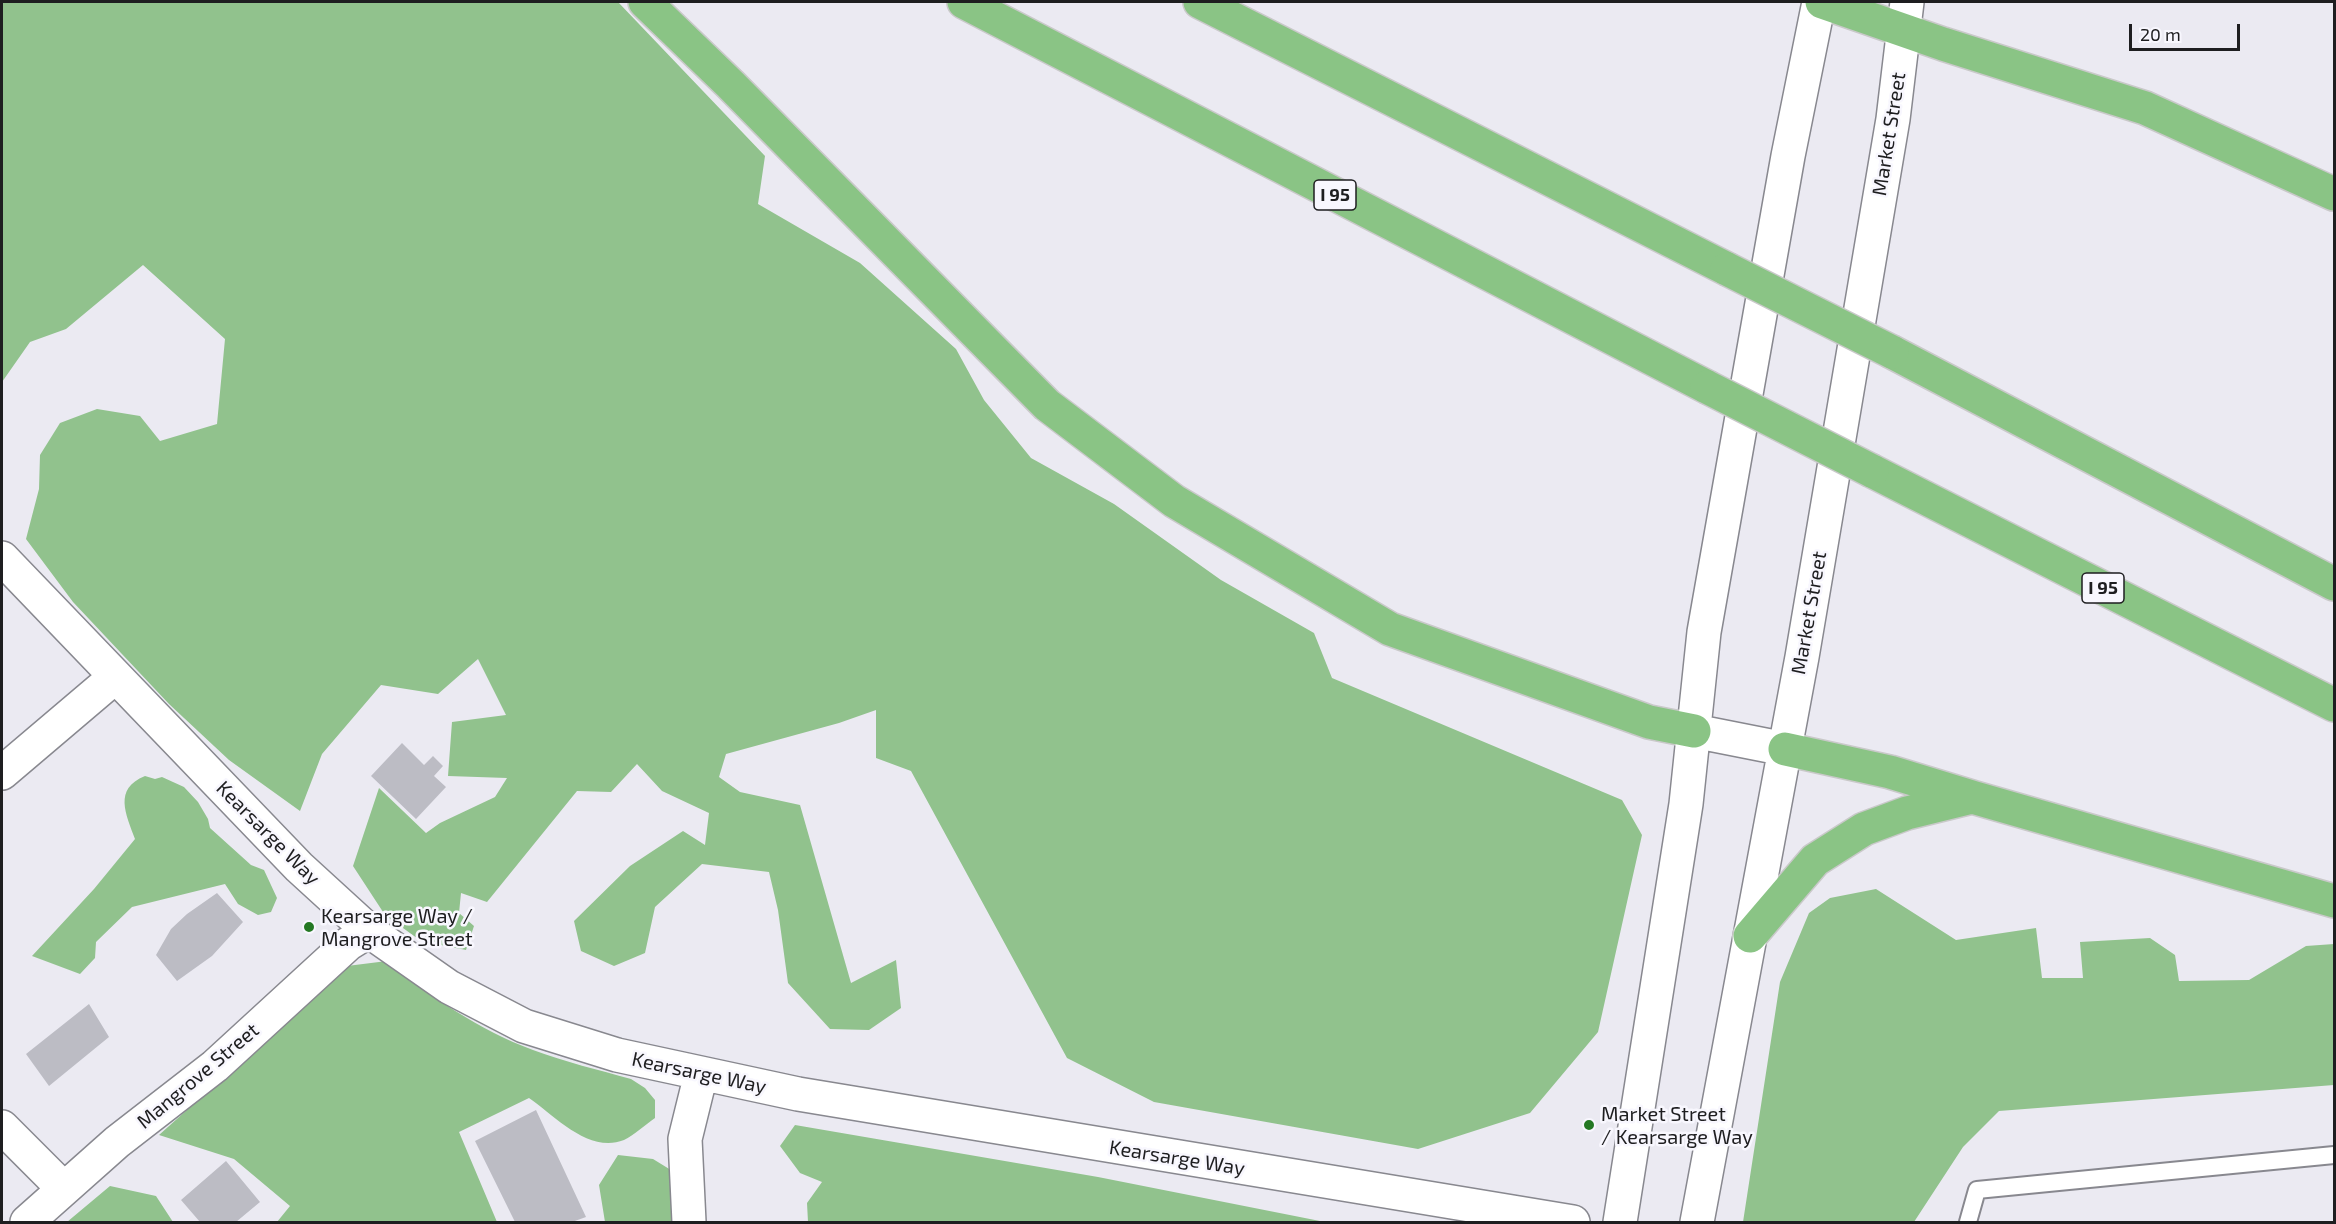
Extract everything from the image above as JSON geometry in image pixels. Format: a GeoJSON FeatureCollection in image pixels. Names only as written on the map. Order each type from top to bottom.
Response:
{"type":"FeatureCollection","features":[{"type":"Feature","properties":{"kind":"highway"},"geometry":{"type":"LineString","coordinates":[[645,2],[730,84],[1047,405],[1173,501],[1390,630],[1649,722],[1694,731]]}},
{"type":"Feature","properties":{"kind":"highway","name":"I 95"},"geometry":{"type":"LineString","coordinates":[[964,2],[1707,387],[2334,705]]}},
{"type":"Feature","properties":{"kind":"highway"},"geometry":{"type":"LineString","coordinates":[[1200,2],[1892,352],[2334,584]]}},
{"type":"Feature","properties":{"kind":"highway"},"geometry":{"type":"LineString","coordinates":[[1820,2],[1906,16],[2145,108],[2334,194]]}},
{"type":"Feature","properties":{"kind":"highway"},"geometry":{"type":"LineString","coordinates":[[1785,748],[1890,772],[2334,901]]}},
{"type":"Feature","properties":{"kind":"highway"},"geometry":{"type":"LineString","coordinates":[[1750,936],[1815,860],[1864,829],[1907,813],[1972,797]]}},
{"type":"Feature","properties":{"kind":"street"},"geometry":{"type":"LineString","coordinates":[[1620,1222],[1686,804],[1704,633],[1788,156],[1820,2]]}},
{"type":"Feature","properties":{"kind":"street","name":"Market Street"},"geometry":{"type":"LineString","coordinates":[[1697,1222],[1785,748],[1893,119],[1906,16]]}},
{"type":"Feature","properties":{"kind":"street","name":"Kearsarge Way"},"geometry":{"type":"LineString","coordinates":[[2,558],[299,867],[369,931],[449,987],[524,1026],[617,1055],[880,1109],[1573,1222]]}},
{"type":"Feature","properties":{"kind":"street"},"geometry":{"type":"LineString","coordinates":[[2,773],[115,677]]}},
{"type":"Feature","properties":{"kind":"street"},"geometry":{"type":"LineString","coordinates":[[1694,731],[1785,748]]}},
{"type":"Feature","properties":{"kind":"street","name":"Mangrove Street"},"geometry":{"type":"LineString","coordinates":[[27,1222],[117,1142],[215,1066],[348,944],[369,931]]}},
{"type":"Feature","properties":{"kind":"street"},"geometry":{"type":"LineString","coordinates":[[689,1222],[685,1139],[701,1074]]}},
{"type":"Feature","properties":{"kind":"street"},"geometry":{"type":"LineString","coordinates":[[2,1127],[64,1189]]}},
{"type":"Feature","properties":{"kind":"lane"},"geometry":{"type":"LineString","coordinates":[[1968,1222],[1977,1190],[2334,1155]]}},
{"type":"Feature","properties":{"kind":"green space"},"geometry":{"type":"Polygon","coordinates":[[[2,2],[618,2],[765,156],[758,204],[860,263],[956,349],[984,400],[1031,458],[1114,504],[1221,580],[1314,633],[1332,678],[1622,800],[1642,835],[1598,1032],[1530,1113],[1418,1149],[1154,1102],[1067,1058],[911,771],[876,758],[876,710],[839,723],[726,754],[719,777],[740,792],[800,805],[851,983],[896,960],[901,1008],[869,1030],[830,1029],[788,983],[778,910],[769,872],[702,864],[655,907],[645,953],[614,966],[581,951],[574,921],[630,866],[683,831],[705,845],[709,813],[662,791],[637,764],[611,792],[577,791],[487,902],[461,893],[459,913],[474,926],[466,950],[421,941],[385,915],[353,866],[379,788],[426,833],[440,823],[495,797],[507,778],[448,776],[452,722],[506,715],[478,659],[438,694],[381,685],[322,754],[300,811],[229,760],[169,704],[73,602],[26,539],[39,489],[40,455],[60,423],[97,409],[140,416],[160,441],[217,424],[225,339],[143,265],[66,329],[30,342],[2,382],[2,2]]]}},
{"type":"Feature","properties":{"kind":"green space"},"geometry":{"type":"Polygon","coordinates":[[[145,776],[155,779],[162,777],[184,787],[198,802],[208,819],[210,828],[251,865],[264,870],[277,898],[271,912],[258,915],[238,904],[225,884],[132,907],[96,942],[95,958],[80,974],[32,956],[94,889],[135,839],[126,812],[125,795],[135,781],[145,776]]]}},
{"type":"Feature","properties":{"kind":"green space"},"geometry":{"type":"Polygon","coordinates":[[[1876,889],[1956,940],[2036,928],[2042,978],[2083,978],[2080,942],[2150,938],[2175,955],[2179,981],[2249,980],[2306,946],[2334,944],[2334,1085],[1999,1111],[1963,1147],[1914,1222],[1743,1222],[1780,982],[1809,913],[1830,898],[1876,889]]]}},
{"type":"Feature","properties":{"kind":"green space"},"geometry":{"type":"Polygon","coordinates":[[[387,961],[438,1000],[494,1033],[545,1054],[631,1079],[645,1088],[655,1100],[655,1118],[624,1140],[611,1143],[598,1142],[573,1131],[529,1098],[459,1132],[497,1222],[277,1222],[290,1206],[234,1159],[159,1135],[236,1066],[339,967],[387,961]]]}},
{"type":"Feature","properties":{"kind":"green space"},"geometry":{"type":"Polygon","coordinates":[[[795,1125],[1098,1177],[1325,1222],[808,1222],[807,1203],[822,1182],[800,1173],[780,1146],[795,1125]]]}},
{"type":"Feature","properties":{"kind":"green space"},"geometry":{"type":"Polygon","coordinates":[[[618,1155],[653,1159],[679,1175],[695,1222],[605,1222],[599,1185],[618,1155]]]}},
{"type":"Feature","properties":{"kind":"green space"},"geometry":{"type":"Polygon","coordinates":[[[110,1186],[156,1196],[173,1222],[67,1222],[110,1186]]]}},
{"type":"Feature","properties":{"kind":"building"},"geometry":{"type":"Polygon","coordinates":[[[402,743],[424,765],[433,756],[443,766],[434,776],[446,787],[416,819],[371,776],[402,743]]]}},
{"type":"Feature","properties":{"kind":"building"},"geometry":{"type":"Polygon","coordinates":[[[217,893],[243,922],[212,956],[177,981],[156,955],[171,929],[187,914],[217,893]]]}},
{"type":"Feature","properties":{"kind":"building"},"geometry":{"type":"Polygon","coordinates":[[[89,1004],[109,1037],[49,1086],[26,1054],[89,1004]]]}},
{"type":"Feature","properties":{"kind":"building"},"geometry":{"type":"Polygon","coordinates":[[[536,1110],[586,1217],[572,1222],[515,1222],[475,1141],[536,1110]]]}},
{"type":"Feature","properties":{"kind":"building"},"geometry":{"type":"Polygon","coordinates":[[[226,1161],[260,1202],[236,1222],[200,1222],[181,1200],[226,1161]]]}},
{"type":"Feature","properties":{"kind":"place","name":"Kearsarge Way / Mangrove Street"},"geometry":{"type":"Point","coordinates":[309,927]}},
{"type":"Feature","properties":{"kind":"place","name":"Market Street / Kearsarge Way"},"geometry":{"type":"Point","coordinates":[1589,1125]}}]}
